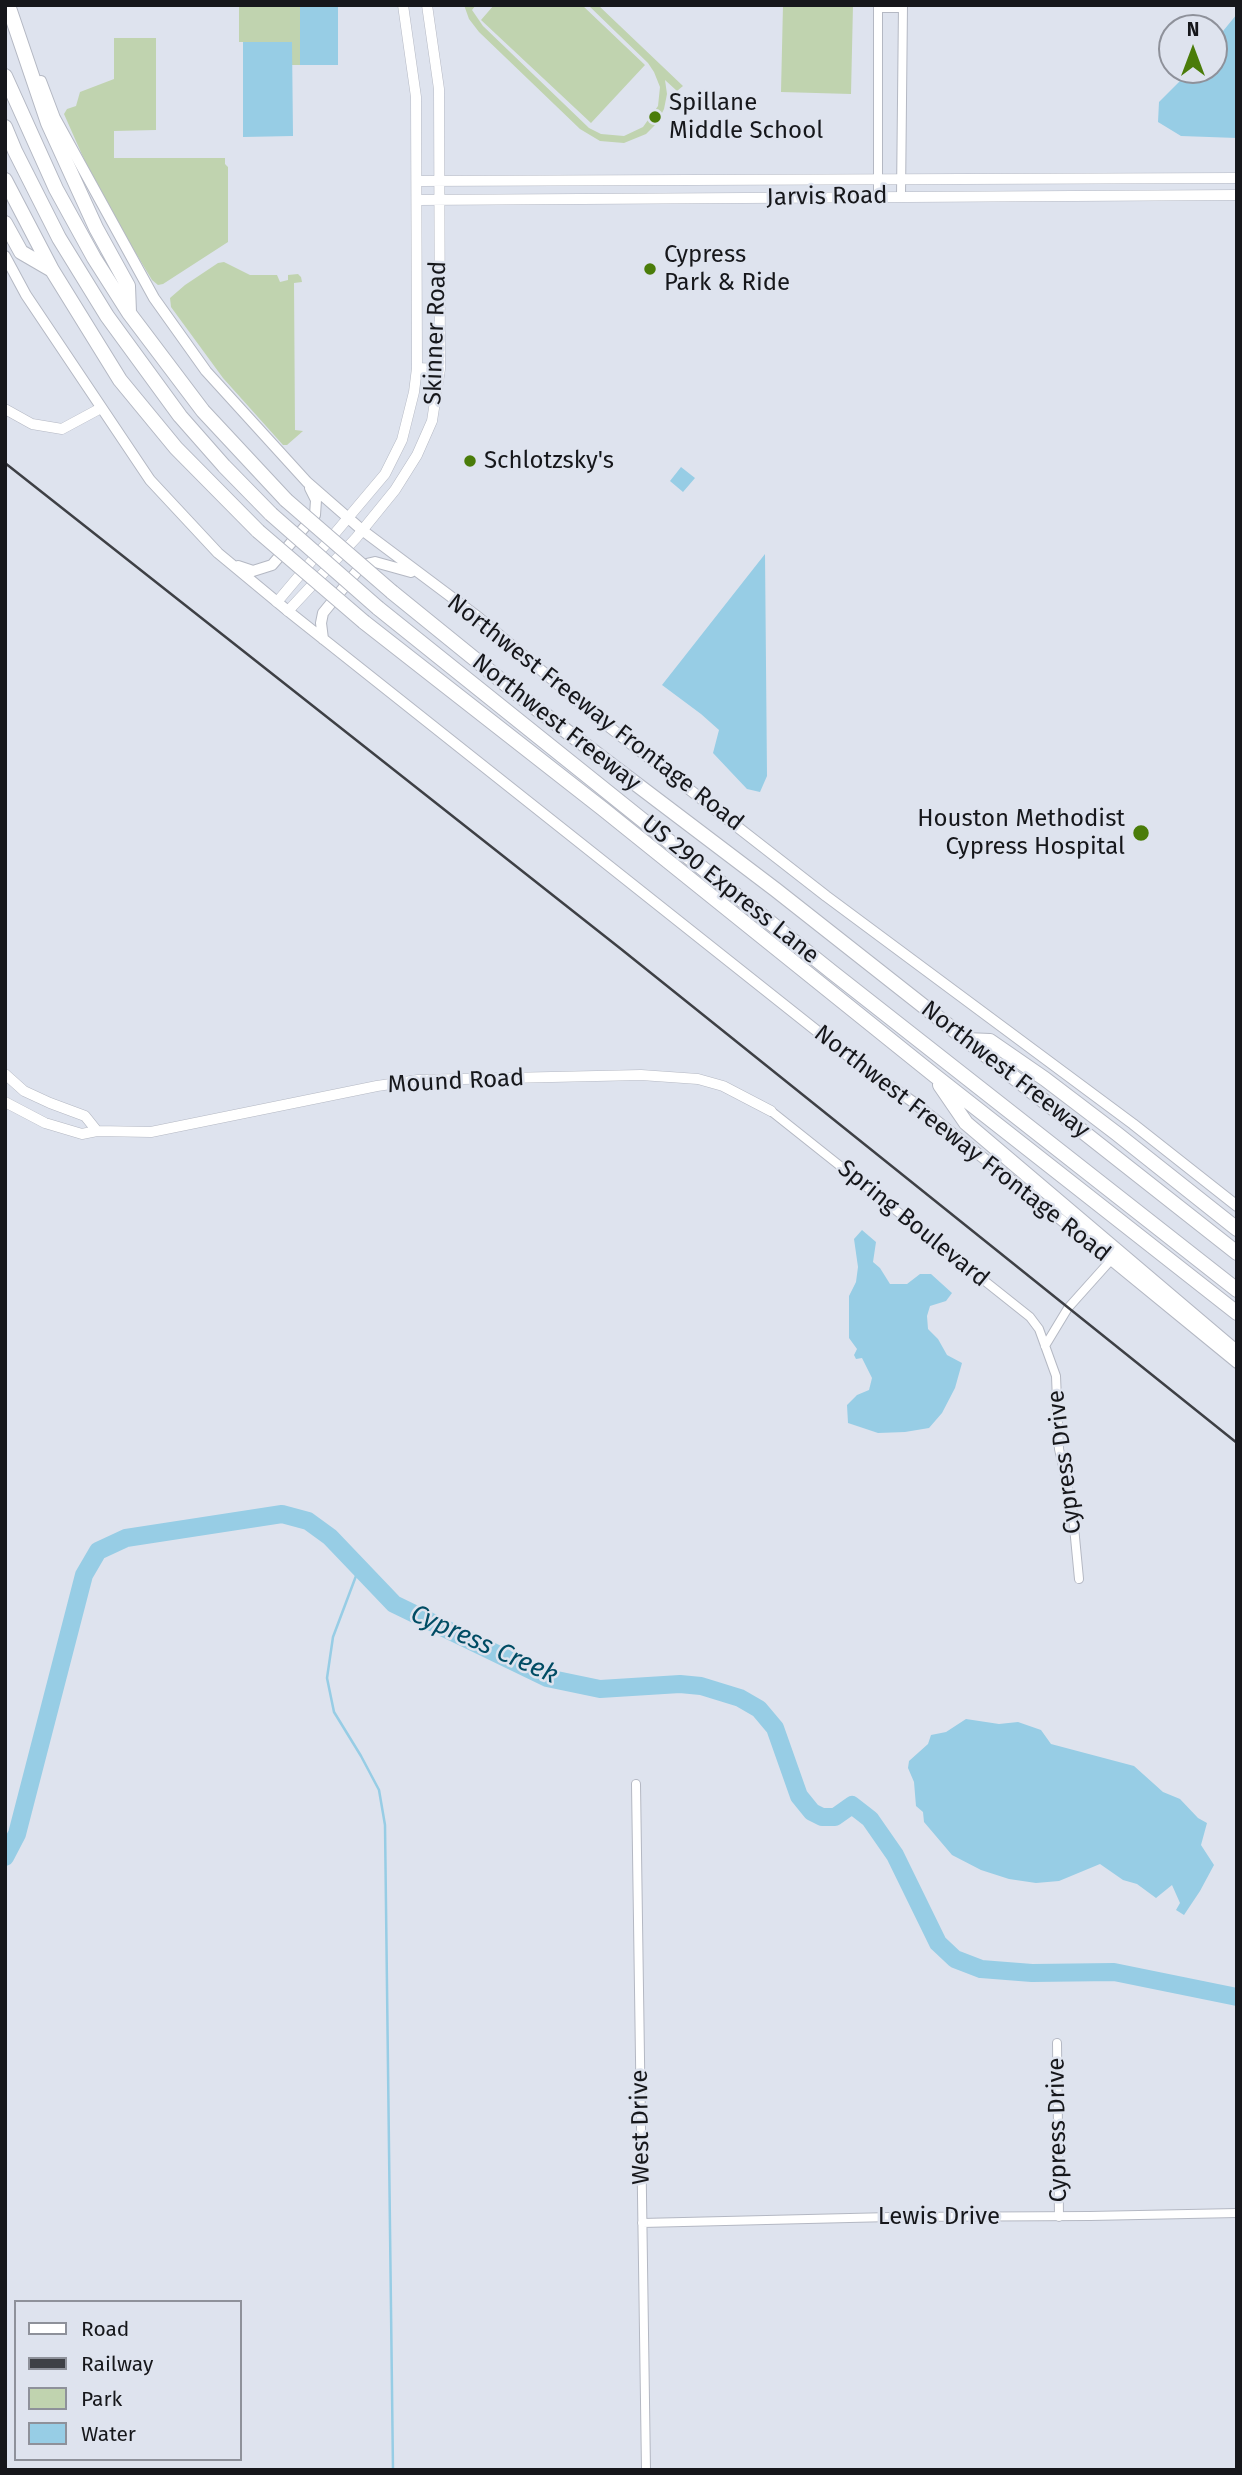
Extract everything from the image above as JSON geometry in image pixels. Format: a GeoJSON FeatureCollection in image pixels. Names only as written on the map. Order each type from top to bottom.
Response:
{"type":"FeatureCollection","features":[{"type":"Feature","properties":{"kind":"highway"},"geometry":{"type":"LineString","coordinates":[[9,5],[48,123],[96,228],[128,286],[129,313]]}},
{"type":"Feature","properties":{"kind":"highway","name":"Northwest Freeway"},"geometry":{"type":"LineString","coordinates":[[5,76],[56,189],[94,258],[129,313],[203,411],[286,500],[391,592],[514,691],[743,864],[1237,1253]]}},
{"type":"Feature","properties":{"kind":"highway","name":"US 290 Express Lane"},"geometry":{"type":"LineString","coordinates":[[5,127],[15,152],[60,238],[107,316],[180,416],[271,514],[378,608],[821,963],[1237,1290]]}},
{"type":"Feature","properties":{"kind":"highway","name":"Northwest Freeway"},"geometry":{"type":"LineString","coordinates":[[5,180],[52,270],[120,380],[176,448],[258,531],[364,622],[1237,1313]]}},
{"type":"Feature","properties":{"kind":"highway"},"geometry":{"type":"LineString","coordinates":[[5,223],[21,252],[52,270]]}},
{"type":"Feature","properties":{"kind":"highway"},"geometry":{"type":"LineString","coordinates":[[966,1040],[990,1041],[1045,1079],[1237,1229]]}},
{"type":"Feature","properties":{"kind":"highway"},"geometry":{"type":"LineString","coordinates":[[933,1074],[965,1124],[1237,1353]]}},
{"type":"Feature","properties":{"kind":"main road","name":"Northwest Freeway Frontage Road"},"geometry":{"type":"LineString","coordinates":[[9,5],[55,118],[154,298],[206,371],[307,482],[362,530],[478,617],[599,719],[826,896],[1133,1124],[1237,1206]]}},
{"type":"Feature","properties":{"kind":"main road","name":"Northwest Freeway Frontage Road"},"geometry":{"type":"LineString","coordinates":[[5,256],[26,295],[150,480],[218,553],[856,1062],[913,1102],[1237,1363]]}},
{"type":"Feature","properties":{"kind":"main road"},"geometry":{"type":"LineString","coordinates":[[232,564],[253,571],[272,565],[315,515],[316,500],[307,482]]}},
{"type":"Feature","properties":{"kind":"main road"},"geometry":{"type":"LineString","coordinates":[[324,639],[321,623],[323,612],[362,565],[375,562],[417,573]]}},
{"type":"Feature","properties":{"kind":"street","name":"Skinner Road"},"geometry":{"type":"LineString","coordinates":[[277,602],[385,474],[402,440],[414,392],[417,368],[416,96],[403,5]]}},
{"type":"Feature","properties":{"kind":"street","name":"Skinner Road"},"geometry":{"type":"LineString","coordinates":[[288,611],[395,490],[417,455],[432,421],[440,369],[439,89],[427,5]]}},
{"type":"Feature","properties":{"kind":"street"},"geometry":{"type":"LineString","coordinates":[[878,196],[878,6],[903,7],[901,196]]}},
{"type":"Feature","properties":{"kind":"street","name":"Jarvis Road"},"geometry":{"type":"LineString","coordinates":[[417,181],[1237,178]]}},
{"type":"Feature","properties":{"kind":"street"},"geometry":{"type":"LineString","coordinates":[[1110,179],[1110,194]]}},
{"type":"Feature","properties":{"kind":"street"},"geometry":{"type":"LineString","coordinates":[[641,181],[641,199]]}},
{"type":"Feature","properties":{"kind":"street","name":"Jarvis Road"},"geometry":{"type":"LineString","coordinates":[[417,200],[1237,195]]}},
{"type":"Feature","properties":{"kind":"street"},"geometry":{"type":"LineString","coordinates":[[417,368],[440,369]]}},
{"type":"Feature","properties":{"kind":"street"},"geometry":{"type":"LineString","coordinates":[[5,409],[32,424],[62,429],[101,408]]}},
{"type":"Feature","properties":{"kind":"street"},"geometry":{"type":"LineString","coordinates":[[5,1074],[24,1091],[85,1116],[97,1131]]}},
{"type":"Feature","properties":{"kind":"street","name":"Mound Road"},"geometry":{"type":"LineString","coordinates":[[5,1102],[45,1123],[82,1134],[97,1131],[150,1132],[377,1086],[450,1078],[641,1074],[698,1079],[723,1086],[771,1111]]}},
{"type":"Feature","properties":{"kind":"street","name":"Spring Boulevard"},"geometry":{"type":"LineString","coordinates":[[771,1111],[1030,1317],[1045,1346]]}},
{"type":"Feature","properties":{"kind":"street"},"geometry":{"type":"LineString","coordinates":[[1045,1346],[1068,1308],[1111,1260]]}},
{"type":"Feature","properties":{"kind":"street","name":"Cypress Drive"},"geometry":{"type":"LineString","coordinates":[[1045,1346],[1056,1376],[1059,1449],[1072,1506],[1079,1579]]}},
{"type":"Feature","properties":{"kind":"street","name":"West Drive"},"geometry":{"type":"LineString","coordinates":[[636,1784],[646,2470]]}},
{"type":"Feature","properties":{"kind":"street","name":"Cypress Drive"},"geometry":{"type":"LineString","coordinates":[[1057,2043],[1059,2217]]}},
{"type":"Feature","properties":{"kind":"street","name":"Lewis Drive"},"geometry":{"type":"LineString","coordinates":[[642,2223],[1237,2213]]}},
{"type":"Feature","properties":{"kind":"green space"},"geometry":{"type":"Polygon","coordinates":[[[239,5],[300,5],[300,65],[292,65],[292,42],[239,42],[239,5]]]}},
{"type":"Feature","properties":{"kind":"green space"},"geometry":{"type":"Polygon","coordinates":[[[464,5],[476,5],[472,10],[483,26],[589,128],[601,134],[624,136],[643,127],[658,106],[660,87],[648,63],[588,5],[598,5],[683,86],[677,91],[665,80],[667,94],[664,109],[657,123],[646,134],[624,143],[600,141],[580,129],[479,32],[469,19],[464,5]]]}},
{"type":"Feature","properties":{"kind":"green space"},"geometry":{"type":"Polygon","coordinates":[[[494,5],[582,5],[645,65],[591,123],[481,20],[494,5]]]}},
{"type":"Feature","properties":{"kind":"green space"},"geometry":{"type":"Polygon","coordinates":[[[783,5],[853,5],[851,94],[781,92],[783,5]]]}},
{"type":"Feature","properties":{"kind":"green space"},"geometry":{"type":"Polygon","coordinates":[[[114,38],[156,38],[156,130],[114,131],[114,158],[225,158],[228,167],[228,242],[158,285],[152,280],[91,175],[64,114],[67,109],[76,106],[80,92],[114,79],[114,38]]]}},
{"type":"Feature","properties":{"kind":"green space"},"geometry":{"type":"Polygon","coordinates":[[[224,262],[250,275],[277,275],[280,282],[288,280],[288,275],[298,274],[301,277],[302,282],[294,283],[295,430],[303,431],[287,445],[283,445],[223,378],[171,307],[170,298],[185,285],[218,263],[224,262]]]}},
{"type":"Feature","properties":{"kind":"water"},"geometry":{"type":"Polygon","coordinates":[[[300,5],[338,5],[338,65],[300,65],[300,5]]]}},
{"type":"Feature","properties":{"kind":"water"},"geometry":{"type":"Polygon","coordinates":[[[1237,14],[1237,138],[1181,136],[1158,122],[1159,102],[1177,84],[1228,84],[1228,25],[1237,14]]]}},
{"type":"Feature","properties":{"kind":"water"},"geometry":{"type":"Polygon","coordinates":[[[243,42],[292,42],[293,136],[243,137],[243,42]]]}},
{"type":"Feature","properties":{"kind":"water"},"geometry":{"type":"Polygon","coordinates":[[[681,467],[695,478],[683,492],[670,481],[681,467]]]}},
{"type":"Feature","properties":{"kind":"water"},"geometry":{"type":"Polygon","coordinates":[[[765,554],[767,776],[760,792],[747,789],[713,753],[719,730],[662,685],[765,554]]]}},
{"type":"Feature","properties":{"kind":"water"},"geometry":{"type":"Polygon","coordinates":[[[862,1230],[876,1242],[873,1262],[890,1284],[907,1284],[920,1274],[931,1274],[952,1293],[946,1301],[930,1306],[927,1316],[928,1329],[938,1339],[947,1355],[962,1363],[955,1388],[942,1413],[929,1428],[878,1433],[848,1423],[847,1405],[857,1395],[869,1390],[872,1378],[862,1358],[856,1359],[854,1355],[857,1349],[849,1338],[849,1296],[856,1282],[858,1267],[854,1239],[862,1230]]]}},
{"type":"Feature","properties":{"kind":"water"},"geometry":{"type":"Polygon","coordinates":[[[966,1719],[999,1724],[1018,1722],[1041,1730],[1051,1744],[1134,1766],[1163,1792],[1180,1799],[1198,1818],[1207,1823],[1201,1845],[1214,1865],[1184,1915],[1176,1910],[1180,1903],[1172,1885],[1156,1898],[1137,1884],[1123,1880],[1100,1864],[1059,1881],[1036,1883],[1009,1879],[981,1870],[952,1855],[924,1822],[923,1812],[916,1806],[914,1782],[908,1768],[909,1761],[928,1744],[931,1735],[946,1732],[966,1719]]]}},
{"type":"Feature","properties":{"kind":"waterway","name":"Cypress Creek"},"geometry":{"type":"LineString","coordinates":[[5,1857],[17,1834],[84,1575],[98,1551],[126,1538],[282,1514],[308,1521],[330,1537],[394,1604],[547,1678],[600,1689],[680,1684],[701,1686],[740,1698],[759,1709],[775,1728],[799,1796],[812,1812],[822,1817],[835,1817],[852,1805],[870,1819],[895,1855],[938,1943],[955,1959],[981,1969],[1032,1973],[1114,1972],[1237,1997]]}},
{"type":"Feature","properties":{"kind":"waterway"},"geometry":{"type":"LineString","coordinates":[[359,1568],[333,1637],[327,1678],[334,1712],[379,1790],[385,1825],[393,2470]]}},
{"type":"Feature","properties":{"kind":"railway"},"geometry":{"type":"LineString","coordinates":[[5,463],[621,949],[1237,1443]]}},
{"type":"Feature","properties":{"kind":"place","name":"Spillane Middle School"},"geometry":{"type":"Point","coordinates":[655,117]}},
{"type":"Feature","properties":{"kind":"place","name":"Cypress Park & Ride"},"geometry":{"type":"Point","coordinates":[650,269]}},
{"type":"Feature","properties":{"kind":"place","name":"Schlotzsky's"},"geometry":{"type":"Point","coordinates":[470,461]}},
{"type":"Feature","properties":{"kind":"place","name":"Houston Methodist Cypress Hospital"},"geometry":{"type":"Point","coordinates":[1141,833]}}]}
